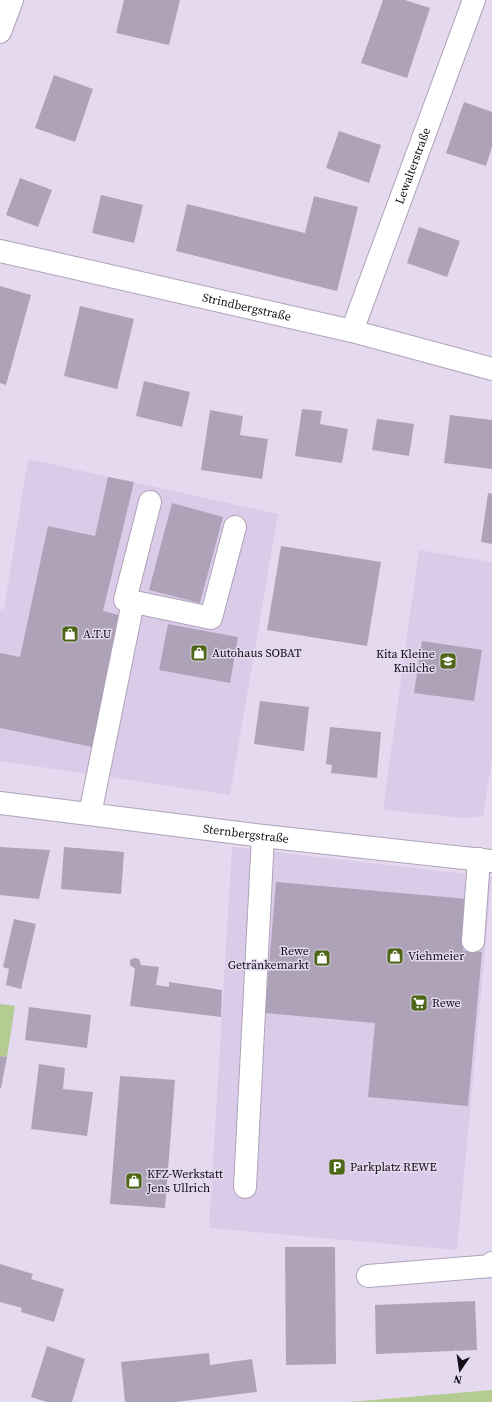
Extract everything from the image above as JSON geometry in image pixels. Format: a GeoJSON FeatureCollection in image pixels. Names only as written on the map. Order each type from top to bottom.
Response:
{"type":"FeatureCollection","features":[{"type":"Feature","properties":{"kind":"street"},"geometry":{"type":"LineString","coordinates":[[0,32],[12,0]]}},
{"type":"Feature","properties":{"kind":"street","name":"Lewalterstraße"},"geometry":{"type":"LineString","coordinates":[[352,331],[474,0]]}},
{"type":"Feature","properties":{"kind":"street","name":"Strindbergstraße"},"geometry":{"type":"LineString","coordinates":[[0,251],[352,331],[492,369]]}},
{"type":"Feature","properties":{"kind":"street"},"geometry":{"type":"LineString","coordinates":[[150,502],[125,600],[211,618],[235,527]]}},
{"type":"Feature","properties":{"kind":"street"},"geometry":{"type":"LineString","coordinates":[[90,814],[132,602]]}},
{"type":"Feature","properties":{"kind":"street","name":"Sternbergstraße"},"geometry":{"type":"LineString","coordinates":[[0,804],[263,836],[485,860]]}},
{"type":"Feature","properties":{"kind":"street"},"geometry":{"type":"LineString","coordinates":[[245,1187],[263,836]]}},
{"type":"Feature","properties":{"kind":"street"},"geometry":{"type":"LineString","coordinates":[[473,941],[485,860]]}},
{"type":"Feature","properties":{"kind":"street"},"geometry":{"type":"LineString","coordinates":[[368,1276],[492,1266],[492,1263]]}},
{"type":"Feature","properties":{"kind":"shaded area"},"geometry":{"type":"Polygon","coordinates":[[[28,459],[278,514],[230,795],[0,761],[0,609],[4,609],[28,459]]]}},
{"type":"Feature","properties":{"kind":"shaded area","name":"Kita Kleine Knilche"},"geometry":{"type":"Polygon","coordinates":[[[419,550],[492,562],[492,760],[483,816],[465,818],[383,810],[419,550]]]}},
{"type":"Feature","properties":{"kind":"shaded area"},"geometry":{"type":"Polygon","coordinates":[[[232,847],[492,877],[457,1250],[209,1228],[232,847]]]}},
{"type":"Feature","properties":{"kind":"green space"},"geometry":{"type":"Polygon","coordinates":[[[0,1004],[15,1006],[7,1057],[0,1056],[0,1004]]]}},
{"type":"Feature","properties":{"kind":"green space"},"geometry":{"type":"Polygon","coordinates":[[[492,1390],[492,1402],[349,1402],[492,1390]]]}},
{"type":"Feature","properties":{"kind":"building"},"geometry":{"type":"Polygon","coordinates":[[[124,0],[180,0],[169,45],[116,33],[124,0]]]}},
{"type":"Feature","properties":{"kind":"building"},"geometry":{"type":"Polygon","coordinates":[[[383,0],[405,0],[430,8],[407,78],[361,63],[383,0]]]}},
{"type":"Feature","properties":{"kind":"building"},"geometry":{"type":"Polygon","coordinates":[[[54,75],[93,89],[75,142],[35,128],[54,75]]]}},
{"type":"Feature","properties":{"kind":"building"},"geometry":{"type":"Polygon","coordinates":[[[464,102],[492,112],[492,147],[486,166],[446,153],[464,102]]]}},
{"type":"Feature","properties":{"kind":"building"},"geometry":{"type":"Polygon","coordinates":[[[339,131],[381,145],[369,183],[326,168],[339,131]]]}},
{"type":"Feature","properties":{"kind":"building"},"geometry":{"type":"Polygon","coordinates":[[[20,178],[52,190],[38,227],[6,215],[20,178]]]}},
{"type":"Feature","properties":{"kind":"building"},"geometry":{"type":"Polygon","coordinates":[[[101,195],[143,205],[134,243],[92,233],[101,195]]]}},
{"type":"Feature","properties":{"kind":"building"},"geometry":{"type":"Polygon","coordinates":[[[314,196],[358,207],[337,291],[176,251],[187,204],[305,233],[314,196]]]}},
{"type":"Feature","properties":{"kind":"building"},"geometry":{"type":"Polygon","coordinates":[[[419,227],[460,241],[447,277],[407,263],[419,227]]]}},
{"type":"Feature","properties":{"kind":"building"},"geometry":{"type":"Polygon","coordinates":[[[0,286],[31,295],[6,385],[0,383],[0,286]]]}},
{"type":"Feature","properties":{"kind":"building"},"geometry":{"type":"Polygon","coordinates":[[[80,306],[134,319],[117,389],[64,376],[80,306]]]}},
{"type":"Feature","properties":{"kind":"building"},"geometry":{"type":"Polygon","coordinates":[[[144,381],[190,392],[182,427],[136,416],[144,381]]]}},
{"type":"Feature","properties":{"kind":"building"},"geometry":{"type":"Polygon","coordinates":[[[302,409],[322,411],[320,424],[348,429],[342,463],[295,456],[302,409]]]}},
{"type":"Feature","properties":{"kind":"building"},"geometry":{"type":"Polygon","coordinates":[[[210,410],[243,416],[240,435],[268,439],[262,479],[201,470],[210,410]]]}},
{"type":"Feature","properties":{"kind":"building"},"geometry":{"type":"Polygon","coordinates":[[[450,415],[492,420],[492,469],[444,463],[450,415]]]}},
{"type":"Feature","properties":{"kind":"building"},"geometry":{"type":"Polygon","coordinates":[[[377,419],[414,424],[409,456],[372,450],[377,419]]]}},
{"type":"Feature","properties":{"kind":"building","name":"A.T.U"},"geometry":{"type":"Polygon","coordinates":[[[108,477],[134,482],[103,611],[119,615],[92,747],[0,728],[0,653],[20,657],[48,526],[95,536],[108,477]]]}},
{"type":"Feature","properties":{"kind":"building"},"geometry":{"type":"Polygon","coordinates":[[[488,493],[492,494],[492,544],[481,542],[488,493]]]}},
{"type":"Feature","properties":{"kind":"building"},"geometry":{"type":"Polygon","coordinates":[[[172,503],[223,517],[200,603],[149,590],[172,503]]]}},
{"type":"Feature","properties":{"kind":"building"},"geometry":{"type":"Polygon","coordinates":[[[281,546],[381,562],[367,646],[267,630],[281,546]]]}},
{"type":"Feature","properties":{"kind":"building","name":"Autohaus SOBAT"},"geometry":{"type":"Polygon","coordinates":[[[168,624],[238,637],[230,683],[159,670],[168,624]]]}},
{"type":"Feature","properties":{"kind":"building"},"geometry":{"type":"Polygon","coordinates":[[[422,641],[482,650],[474,701],[414,693],[422,641]]]}},
{"type":"Feature","properties":{"kind":"building"},"geometry":{"type":"Polygon","coordinates":[[[260,701],[309,707],[304,751],[254,744],[260,701]]]}},
{"type":"Feature","properties":{"kind":"building"},"geometry":{"type":"Polygon","coordinates":[[[330,727],[381,732],[377,778],[331,773],[332,765],[326,764],[330,727]]]}},
{"type":"Feature","properties":{"kind":"building"},"geometry":{"type":"Polygon","coordinates":[[[0,847],[50,850],[39,899],[0,895],[0,847]]]}},
{"type":"Feature","properties":{"kind":"building"},"geometry":{"type":"Polygon","coordinates":[[[64,847],[124,852],[121,894],[61,889],[64,847]]]}},
{"type":"Feature","properties":{"kind":"building"},"geometry":{"type":"Polygon","coordinates":[[[276,882],[468,899],[463,951],[482,952],[468,1106],[368,1097],[375,1023],[265,1013],[276,882]]]}},
{"type":"Feature","properties":{"kind":"building"},"geometry":{"type":"Polygon","coordinates":[[[14,919],[36,924],[21,989],[6,985],[9,969],[3,967],[14,919]]]}},
{"type":"Feature","properties":{"kind":"building"},"geometry":{"type":"Polygon","coordinates":[[[134,958],[139,959],[141,965],[159,967],[156,985],[169,987],[169,982],[222,990],[221,1017],[130,1006],[135,969],[130,965],[130,960],[134,958]]]}},
{"type":"Feature","properties":{"kind":"building"},"geometry":{"type":"Polygon","coordinates":[[[29,1007],[91,1015],[87,1048],[25,1040],[29,1007]]]}},
{"type":"Feature","properties":{"kind":"building"},"geometry":{"type":"Polygon","coordinates":[[[0,1056],[7,1057],[1,1088],[0,1088],[0,1056]]]}},
{"type":"Feature","properties":{"kind":"building"},"geometry":{"type":"Polygon","coordinates":[[[39,1064],[65,1068],[63,1089],[93,1092],[87,1136],[31,1129],[39,1064]]]}},
{"type":"Feature","properties":{"kind":"building"},"geometry":{"type":"Polygon","coordinates":[[[120,1076],[175,1080],[165,1208],[110,1204],[120,1076]]]}},
{"type":"Feature","properties":{"kind":"building"},"geometry":{"type":"Polygon","coordinates":[[[285,1247],[335,1247],[336,1364],[286,1365],[285,1247]]]}},
{"type":"Feature","properties":{"kind":"building"},"geometry":{"type":"Polygon","coordinates":[[[0,1264],[33,1274],[31,1279],[64,1289],[54,1322],[21,1312],[22,1308],[0,1302],[0,1264]]]}},
{"type":"Feature","properties":{"kind":"building"},"geometry":{"type":"Polygon","coordinates":[[[475,1301],[477,1350],[376,1354],[375,1305],[475,1301]]]}},
{"type":"Feature","properties":{"kind":"building"},"geometry":{"type":"Polygon","coordinates":[[[47,1346],[85,1359],[72,1402],[47,1402],[31,1397],[47,1346]]]}},
{"type":"Feature","properties":{"kind":"building"},"geometry":{"type":"Polygon","coordinates":[[[209,1353],[210,1365],[252,1359],[257,1392],[176,1402],[125,1402],[121,1362],[209,1353]]]}},
{"type":"Feature","properties":{"kind":"place","name":"A.T.U"},"geometry":{"type":"Point","coordinates":[70,634]}},
{"type":"Feature","properties":{"kind":"place","name":"Autohaus SOBAT"},"geometry":{"type":"Point","coordinates":[199,653]}},
{"type":"Feature","properties":{"kind":"place","name":"Kita Kleine Knilche"},"geometry":{"type":"Point","coordinates":[448,661]}},
{"type":"Feature","properties":{"kind":"place","name":"Viehmeier"},"geometry":{"type":"Point","coordinates":[395,956]}},
{"type":"Feature","properties":{"kind":"place","name":"Rewe Getränkemarkt"},"geometry":{"type":"Point","coordinates":[322,958]}},
{"type":"Feature","properties":{"kind":"place","name":"Rewe"},"geometry":{"type":"Point","coordinates":[419,1003]}},
{"type":"Feature","properties":{"kind":"place","name":"Parkplatz REWE"},"geometry":{"type":"Point","coordinates":[337,1167]}},
{"type":"Feature","properties":{"kind":"place","name":"KFZ-Werkstatt Jens Ullrich"},"geometry":{"type":"Point","coordinates":[134,1181]}}]}
